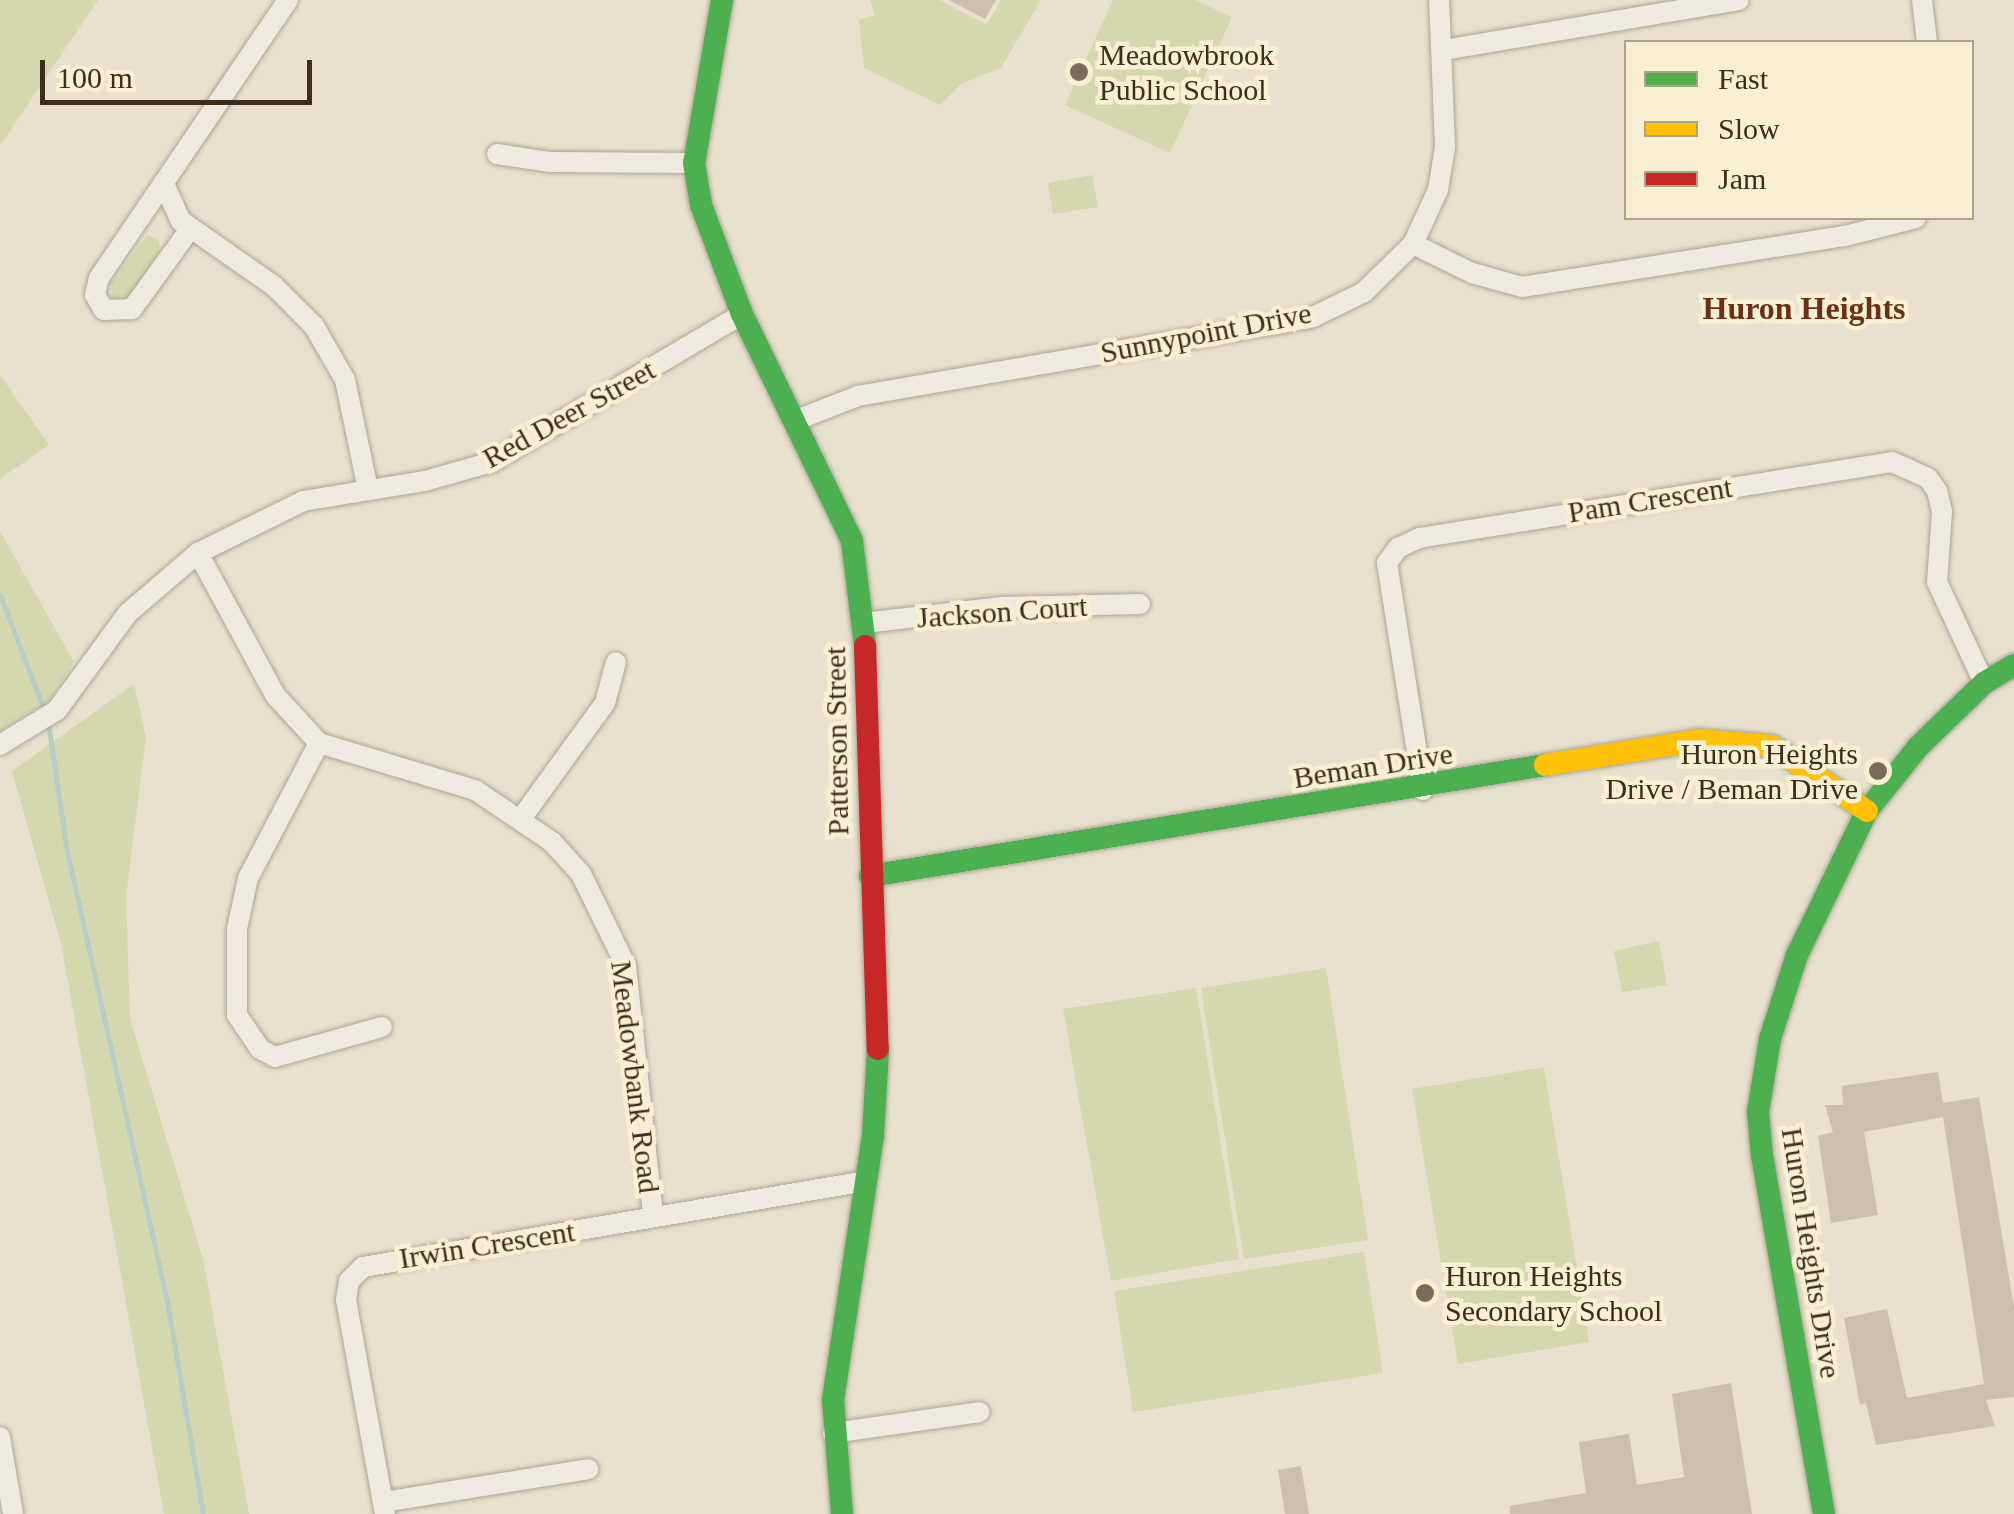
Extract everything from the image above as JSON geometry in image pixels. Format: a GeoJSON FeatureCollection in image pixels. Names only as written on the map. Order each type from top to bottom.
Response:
{"type":"FeatureCollection","features":[{"type":"Feature","properties":{"kind":"street"},"geometry":{"type":"LineString","coordinates":[[190,229],[132,309],[104,310],[95,295],[99,278],[166,188],[288,0]]}},
{"type":"Feature","properties":{"kind":"street","name":"Patterson Street"},"geometry":{"type":"LineString","coordinates":[[722,0],[694,162],[701,205],[742,314],[852,541],[864,623],[878,1051],[866,1182],[834,1434],[842,1514]]}},
{"type":"Feature","properties":{"kind":"street","name":"Sunnypoint Drive"},"geometry":{"type":"LineString","coordinates":[[794,421],[858,396],[1313,316],[1364,292],[1413,244],[1438,190],[1445,147],[1439,0]]}},
{"type":"Feature","properties":{"kind":"street"},"geometry":{"type":"LineString","coordinates":[[1444,50],[1740,0]]}},
{"type":"Feature","properties":{"kind":"street"},"geometry":{"type":"LineString","coordinates":[[1922,0],[1927,40]]}},
{"type":"Feature","properties":{"kind":"street"},"geometry":{"type":"LineString","coordinates":[[497,154],[550,162],[694,162]]}},
{"type":"Feature","properties":{"kind":"street"},"geometry":{"type":"LineString","coordinates":[[166,188],[174,213],[190,229],[274,286],[314,326],[344,380],[368,489]]}},
{"type":"Feature","properties":{"kind":"street"},"geometry":{"type":"LineString","coordinates":[[1413,244],[1472,273],[1522,286],[1845,236],[1908,220]]}},
{"type":"Feature","properties":{"kind":"street","name":"Red Deer Street"},"geometry":{"type":"LineString","coordinates":[[0,744],[57,710],[128,613],[198,553],[303,500],[492,462],[742,314]]}},
{"type":"Feature","properties":{"kind":"street","name":"Pam Crescent"},"geometry":{"type":"LineString","coordinates":[[1422,790],[1387,563],[1398,548],[1419,538],[1892,462],[1928,478],[1937,491],[1942,511],[1936,582],[1984,684]]}},
{"type":"Feature","properties":{"kind":"street","name":"Meadowbank Road"},"geometry":{"type":"LineString","coordinates":[[198,553],[275,695],[320,743],[475,790],[552,842],[580,874],[626,966],[653,1216]]}},
{"type":"Feature","properties":{"kind":"street","name":"Jackson Court"},"geometry":{"type":"LineString","coordinates":[[864,623],[1002,607],[1140,604]]}},
{"type":"Feature","properties":{"kind":"street"},"geometry":{"type":"LineString","coordinates":[[520,820],[605,703],[616,662]]}},
{"type":"Feature","properties":{"kind":"street","name":"Huron Heights Drive"},"geometry":{"type":"LineString","coordinates":[[1824,1514],[1758,1112],[1770,1039],[1797,955],[1866,811],[1984,684],[2014,665]]}},
{"type":"Feature","properties":{"kind":"street","name":"Beman Drive"},"geometry":{"type":"LineString","coordinates":[[870,876],[1422,790],[1698,740],[1743,739],[1772,746],[1866,811]]}},
{"type":"Feature","properties":{"kind":"street"},"geometry":{"type":"LineString","coordinates":[[320,743],[248,878],[237,929],[238,1015],[260,1049],[275,1057],[382,1027]]}},
{"type":"Feature","properties":{"kind":"street","name":"Irwin Crescent"},"geometry":{"type":"LineString","coordinates":[[384,1508],[346,1300],[355,1273],[371,1264],[866,1182]]}},
{"type":"Feature","properties":{"kind":"street"},"geometry":{"type":"LineString","coordinates":[[834,1434],[980,1412]]}},
{"type":"Feature","properties":{"kind":"street"},"geometry":{"type":"LineString","coordinates":[[0,1438],[13,1514]]}},
{"type":"Feature","properties":{"kind":"street"},"geometry":{"type":"LineString","coordinates":[[384,1508],[588,1468]]}},
{"type":"Feature","properties":{"kind":"green space"},"geometry":{"type":"Polygon","coordinates":[[[0,0],[98,0],[0,146],[0,0]]]}},
{"type":"Feature","properties":{"kind":"green space"},"geometry":{"type":"Polygon","coordinates":[[[870,0],[939,0],[987,25],[1001,0],[1041,0],[1001,68],[961,84],[940,105],[864,68],[859,20],[875,15],[870,0]]]}},
{"type":"Feature","properties":{"kind":"green space"},"geometry":{"type":"Polygon","coordinates":[[[1113,0],[1195,0],[1232,17],[1170,153],[1065,105],[1113,0]]]}},
{"type":"Feature","properties":{"kind":"green space"},"geometry":{"type":"Polygon","coordinates":[[[1092,175],[1098,207],[1053,214],[1048,183],[1092,175]]]}},
{"type":"Feature","properties":{"kind":"green space"},"geometry":{"type":"Polygon","coordinates":[[[148,235],[159,240],[160,251],[128,300],[113,302],[110,283],[148,235]]]}},
{"type":"Feature","properties":{"kind":"green space"},"geometry":{"type":"Polygon","coordinates":[[[0,375],[49,445],[0,479],[0,375]]]}},
{"type":"Feature","properties":{"kind":"green space"},"geometry":{"type":"Polygon","coordinates":[[[0,531],[74,662],[51,700],[0,731],[0,531]]]}},
{"type":"Feature","properties":{"kind":"green space"},"geometry":{"type":"Polygon","coordinates":[[[134,684],[146,737],[126,896],[130,1019],[203,1259],[249,1514],[164,1514],[61,944],[12,771],[134,684]]]}},
{"type":"Feature","properties":{"kind":"green space"},"geometry":{"type":"Polygon","coordinates":[[[1659,941],[1667,985],[1622,992],[1614,951],[1659,941]]]}},
{"type":"Feature","properties":{"kind":"green space"},"geometry":{"type":"Polygon","coordinates":[[[1326,968],[1368,1240],[1244,1259],[1201,988],[1326,968]]]}},
{"type":"Feature","properties":{"kind":"green space"},"geometry":{"type":"Polygon","coordinates":[[[1196,988],[1239,1259],[1111,1281],[1063,1009],[1196,988]]]}},
{"type":"Feature","properties":{"kind":"green space"},"geometry":{"type":"Polygon","coordinates":[[[1544,1067],[1589,1342],[1458,1364],[1412,1089],[1544,1067]]]}},
{"type":"Feature","properties":{"kind":"green space"},"geometry":{"type":"Polygon","coordinates":[[[1364,1252],[1383,1373],[1133,1412],[1114,1291],[1364,1252]]]}},
{"type":"Feature","properties":{"kind":"building"},"geometry":{"type":"Polygon","coordinates":[[[949,0],[996,0],[985,19],[949,0]]]}},
{"type":"Feature","properties":{"kind":"building"},"geometry":{"type":"Polygon","coordinates":[[[1938,1072],[1943,1103],[1979,1097],[2014,1308],[2014,1397],[1986,1400],[1995,1426],[1876,1445],[1866,1403],[1860,1405],[1844,1318],[1887,1309],[1907,1398],[1984,1384],[1943,1117],[1864,1132],[1878,1215],[1831,1223],[1818,1136],[1833,1132],[1825,1105],[1843,1105],[1842,1086],[1938,1072]]]}},
{"type":"Feature","properties":{"kind":"building"},"geometry":{"type":"Polygon","coordinates":[[[1731,1383],[1752,1514],[1510,1514],[1510,1506],[1586,1493],[1579,1442],[1629,1434],[1637,1485],[1684,1477],[1672,1394],[1731,1383]]]}},
{"type":"Feature","properties":{"kind":"building"},"geometry":{"type":"Polygon","coordinates":[[[1301,1466],[1309,1514],[1285,1514],[1278,1470],[1301,1466]]]}},
{"type":"Feature","properties":{"kind":"waterway"},"geometry":{"type":"LineString","coordinates":[[0,595],[45,712]]}},
{"type":"Feature","properties":{"kind":"waterway"},"geometry":{"type":"LineString","coordinates":[[48,722],[66,846],[167,1301],[203,1514]]}},
{"type":"Feature","properties":{"kind":"traffic: fast"},"geometry":{"type":"LineString","coordinates":[[722,0],[694,163],[701,205],[742,314],[852,541],[865,646]]}},
{"type":"Feature","properties":{"kind":"traffic: fast"},"geometry":{"type":"LineString","coordinates":[[1824,1514],[1762,1156],[1758,1112],[1770,1039],[1797,955],[1867,811],[1918,747],[1984,683],[2014,665]]}},
{"type":"Feature","properties":{"kind":"traffic: fast"},"geometry":{"type":"LineString","coordinates":[[870,876],[1545,765]]}},
{"type":"Feature","properties":{"kind":"traffic: fast"},"geometry":{"type":"LineString","coordinates":[[842,1514],[833,1400],[873,1136],[878,1049]]}},
{"type":"Feature","properties":{"kind":"traffic: slow"},"geometry":{"type":"LineString","coordinates":[[1545,765],[1699,740],[1772,746],[1867,811]]}},
{"type":"Feature","properties":{"kind":"traffic: jam"},"geometry":{"type":"LineString","coordinates":[[865,646],[878,1049]]}},
{"type":"Feature","properties":{"kind":"place","name":"Meadowbrook Public School"},"geometry":{"type":"Point","coordinates":[1079,72]}},
{"type":"Feature","properties":{"kind":"place","name":"Huron Heights Drive / Beman Drive"},"geometry":{"type":"Point","coordinates":[1878,771]}},
{"type":"Feature","properties":{"kind":"place","name":"Huron Heights Secondary School"},"geometry":{"type":"Point","coordinates":[1425,1293]}},
{"type":"Feature","properties":{"kind":"district","name":"Huron Heights"},"geometry":{"type":"Point","coordinates":[1804,308]}}]}
